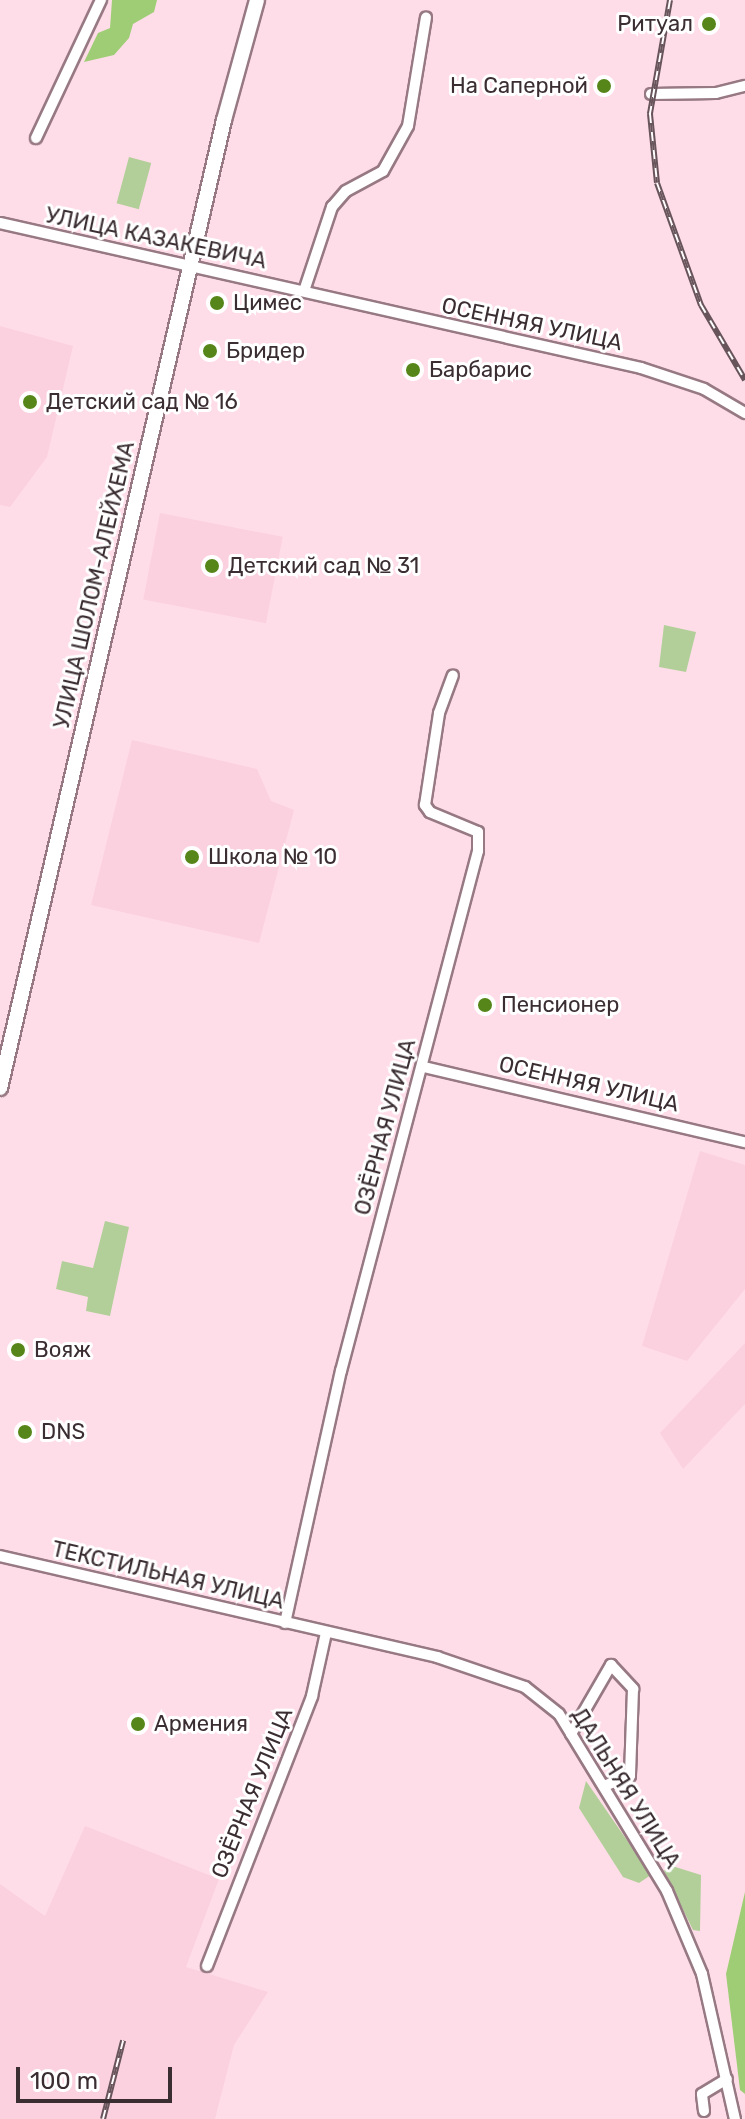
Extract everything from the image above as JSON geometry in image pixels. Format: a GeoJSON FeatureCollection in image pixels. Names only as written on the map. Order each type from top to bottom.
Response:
{"type":"FeatureCollection","features":[{"type":"Feature","properties":{"kind":"main road","name":"УЛИЦА ШОЛОМ-АЛЕЙХЕМА"},"geometry":{"type":"LineString","coordinates":[[0,1088],[191,267],[257,0]]}},
{"type":"Feature","properties":{"kind":"street"},"geometry":{"type":"LineString","coordinates":[[36,138],[101,0]]}},
{"type":"Feature","properties":{"kind":"street"},"geometry":{"type":"LineString","coordinates":[[304,291],[332,207],[346,191],[383,171],[408,126],[426,17]]}},
{"type":"Feature","properties":{"kind":"street"},"geometry":{"type":"LineString","coordinates":[[651,94],[716,93],[745,86]]}},
{"type":"Feature","properties":{"kind":"street","name":"УЛИЦА КАЗАКЕВИЧА"},"geometry":{"type":"LineString","coordinates":[[0,223],[304,291]]}},
{"type":"Feature","properties":{"kind":"street","name":"ОСЕННЯЯ УЛИЦА"},"geometry":{"type":"LineString","coordinates":[[304,291],[641,368],[704,389],[745,413]]}},
{"type":"Feature","properties":{"kind":"street","name":"ОЗЁРНАЯ УЛИЦА"},"geometry":{"type":"LineString","coordinates":[[285,1623],[341,1371],[424,1067],[480,841],[474,829],[430,812],[425,805],[439,713],[453,675]]}},
{"type":"Feature","properties":{"kind":"street","name":"ОСЕННЯЯ УЛИЦА"},"geometry":{"type":"LineString","coordinates":[[424,1067],[745,1142]]}},
{"type":"Feature","properties":{"kind":"street","name":"ТЕКСТИЛЬНАЯ УЛИЦА"},"geometry":{"type":"LineString","coordinates":[[0,1556],[326,1633]]}},
{"type":"Feature","properties":{"kind":"street","name":"ОЗЁРНАЯ УЛИЦА"},"geometry":{"type":"LineString","coordinates":[[207,1966],[312,1696],[326,1633]]}},
{"type":"Feature","properties":{"kind":"street","name":"ДАЛЬНЯЯ УЛИЦА"},"geometry":{"type":"LineString","coordinates":[[326,1633],[483,1669],[525,1687],[559,1714],[604,1786],[679,1919],[702,1974],[735,2119]]}},
{"type":"Feature","properties":{"kind":"street"},"geometry":{"type":"LineString","coordinates":[[571,1734],[611,1665],[633,1689],[630,1776],[604,1786]]}},
{"type":"Feature","properties":{"kind":"street"},"geometry":{"type":"LineString","coordinates":[[704,2111],[702,2094],[727,2079]]}},
{"type":"Feature","properties":{"kind":"shaded area"},"geometry":{"type":"Polygon","coordinates":[[[112,0],[157,0],[154,12],[133,24],[129,38],[114,55],[84,62],[98,33],[110,28],[112,0]]]}},
{"type":"Feature","properties":{"kind":"shaded area"},"geometry":{"type":"Polygon","coordinates":[[[129,157],[151,163],[139,209],[117,203],[129,157]]]}},
{"type":"Feature","properties":{"kind":"shaded area","name":"Детский сад № 16"},"geometry":{"type":"Polygon","coordinates":[[[0,326],[73,346],[47,457],[10,507],[0,505],[0,326]]]}},
{"type":"Feature","properties":{"kind":"shaded area","name":"Детский сад № 31"},"geometry":{"type":"Polygon","coordinates":[[[160,513],[283,537],[266,623],[143,599],[160,513]]]}},
{"type":"Feature","properties":{"kind":"shaded area"},"geometry":{"type":"Polygon","coordinates":[[[664,625],[696,632],[686,672],[659,667],[664,625]]]}},
{"type":"Feature","properties":{"kind":"shaded area","name":"Школа № 10"},"geometry":{"type":"Polygon","coordinates":[[[132,740],[257,769],[271,801],[294,810],[259,943],[91,905],[132,740]]]}},
{"type":"Feature","properties":{"kind":"shaded area"},"geometry":{"type":"Polygon","coordinates":[[[700,1151],[745,1165],[745,1289],[687,1361],[642,1346],[700,1151]]]}},
{"type":"Feature","properties":{"kind":"shaded area"},"geometry":{"type":"Polygon","coordinates":[[[105,1221],[129,1227],[110,1316],[86,1311],[88,1297],[56,1289],[62,1261],[93,1268],[105,1221]]]}},
{"type":"Feature","properties":{"kind":"shaded area"},"geometry":{"type":"Polygon","coordinates":[[[745,1343],[745,1404],[683,1469],[660,1433],[745,1343]]]}},
{"type":"Feature","properties":{"kind":"shaded area"},"geometry":{"type":"Polygon","coordinates":[[[586,1781],[651,1875],[639,1883],[623,1877],[579,1808],[586,1781]]]}},
{"type":"Feature","properties":{"kind":"shaded area"},"geometry":{"type":"Polygon","coordinates":[[[85,1826],[219,1879],[186,1967],[268,1992],[234,2045],[215,2119],[0,2119],[0,1884],[45,1916],[85,1826]]]}},
{"type":"Feature","properties":{"kind":"shaded area"},"geometry":{"type":"Polygon","coordinates":[[[669,1865],[701,1875],[700,1931],[693,1930],[664,1871],[669,1865]]]}},
{"type":"Feature","properties":{"kind":"shaded area"},"geometry":{"type":"Polygon","coordinates":[[[745,1892],[745,2094],[740,2090],[726,1974],[745,1892]]]}},
{"type":"Feature","properties":{"kind":"railway"},"geometry":{"type":"LineString","coordinates":[[670,0],[650,114],[657,183],[701,305],[745,380]]}},
{"type":"Feature","properties":{"kind":"railway"},"geometry":{"type":"LineString","coordinates":[[103,2119],[123,2041]]}},
{"type":"Feature","properties":{"kind":"place","name":"Ритуал"},"geometry":{"type":"Point","coordinates":[709,24]}},
{"type":"Feature","properties":{"kind":"place","name":"На Саперной"},"geometry":{"type":"Point","coordinates":[604,86]}},
{"type":"Feature","properties":{"kind":"place","name":"Цимес"},"geometry":{"type":"Point","coordinates":[217,303]}},
{"type":"Feature","properties":{"kind":"place","name":"Бридер"},"geometry":{"type":"Point","coordinates":[210,351]}},
{"type":"Feature","properties":{"kind":"place","name":"Барбарис"},"geometry":{"type":"Point","coordinates":[413,370]}},
{"type":"Feature","properties":{"kind":"place","name":"Детский сад № 16"},"geometry":{"type":"Point","coordinates":[30,402]}},
{"type":"Feature","properties":{"kind":"place","name":"Детский сад № 31"},"geometry":{"type":"Point","coordinates":[212,566]}},
{"type":"Feature","properties":{"kind":"place","name":"Школа № 10"},"geometry":{"type":"Point","coordinates":[192,857]}},
{"type":"Feature","properties":{"kind":"place","name":"Пенсионер"},"geometry":{"type":"Point","coordinates":[485,1005]}},
{"type":"Feature","properties":{"kind":"place","name":"Вояж"},"geometry":{"type":"Point","coordinates":[18,1350]}},
{"type":"Feature","properties":{"kind":"place","name":"DNS"},"geometry":{"type":"Point","coordinates":[25,1432]}},
{"type":"Feature","properties":{"kind":"place","name":"Армения"},"geometry":{"type":"Point","coordinates":[138,1724]}}]}
